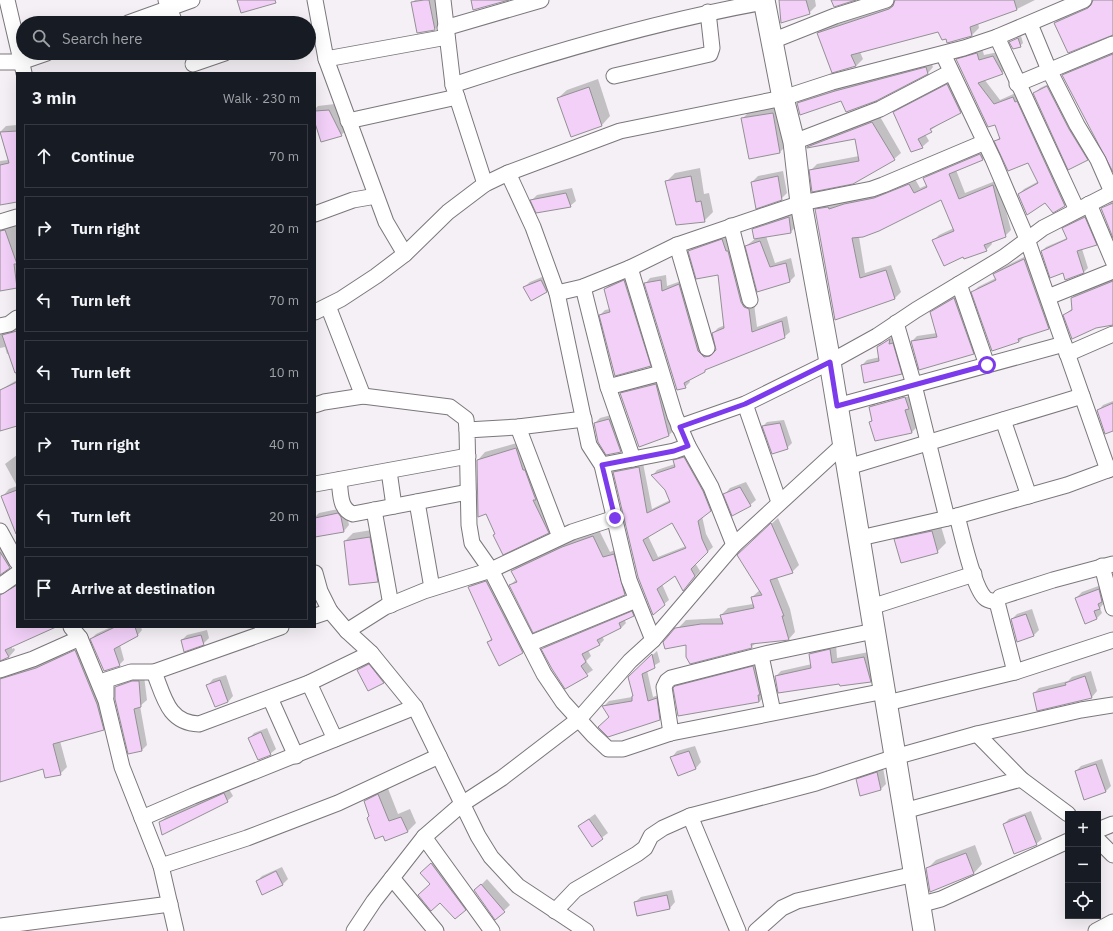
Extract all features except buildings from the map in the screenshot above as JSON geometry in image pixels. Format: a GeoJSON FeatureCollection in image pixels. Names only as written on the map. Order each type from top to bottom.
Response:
{"type":"FeatureCollection","features":[{"type":"Feature","properties":{"kind":"street"},"geometry":{"type":"LineString","coordinates":[[7,0],[16,38]]}},
{"type":"Feature","properties":{"kind":"street"},"geometry":{"type":"LineString","coordinates":[[142,16],[167,4],[192,0]]}},
{"type":"Feature","properties":{"kind":"street"},"geometry":{"type":"LineString","coordinates":[[314,16],[315,0]]}},
{"type":"Feature","properties":{"kind":"street"},"geometry":{"type":"LineString","coordinates":[[443,0],[446,33],[455,91],[485,184]]}},
{"type":"Feature","properties":{"kind":"street"},"geometry":{"type":"LineString","coordinates":[[326,59],[446,33],[538,0]]}},
{"type":"Feature","properties":{"kind":"street"},"geometry":{"type":"LineString","coordinates":[[772,41],[835,16],[886,0]]}},
{"type":"Feature","properties":{"kind":"street"},"geometry":{"type":"LineString","coordinates":[[363,396],[321,309],[376,276],[405,254],[448,212],[485,184],[508,173],[620,131],[784,98],[832,82],[943,54],[998,37],[1084,0]]}},
{"type":"Feature","properties":{"kind":"street"},"geometry":{"type":"LineString","coordinates":[[348,121],[455,91],[545,55],[708,12],[764,1],[794,142],[801,203],[860,538],[924,931]]}},
{"type":"Feature","properties":{"kind":"street"},"geometry":{"type":"LineString","coordinates":[[167,4],[172,16]]}},
{"type":"Feature","properties":{"kind":"street"},"geometry":{"type":"LineString","coordinates":[[614,76],[710,54],[712,48],[708,12]]}},
{"type":"Feature","properties":{"kind":"street"},"geometry":{"type":"LineString","coordinates":[[680,427],[745,404],[830,362],[877,336],[1004,257],[1043,228],[1112,192],[1098,160],[1077,125],[1049,70],[1030,24]]}},
{"type":"Feature","properties":{"kind":"street"},"geometry":{"type":"LineString","coordinates":[[316,28],[348,121],[386,222],[405,254]]}},
{"type":"Feature","properties":{"kind":"street"},"geometry":{"type":"LineString","coordinates":[[998,37],[1017,84],[1113,261]]}},
{"type":"Feature","properties":{"kind":"street"},"geometry":{"type":"LineString","coordinates":[[1017,84],[1113,44]]}},
{"type":"Feature","properties":{"kind":"street"},"geometry":{"type":"LineString","coordinates":[[860,538],[952,517],[1029,496],[1067,485],[1110,469],[1065,349],[1027,239],[985,142],[943,54]]}},
{"type":"Feature","properties":{"kind":"street"},"geometry":{"type":"LineString","coordinates":[[0,62],[23,68],[36,60]]}},
{"type":"Feature","properties":{"kind":"street"},"geometry":{"type":"LineString","coordinates":[[193,63],[203,60]]}},
{"type":"Feature","properties":{"kind":"street"},"geometry":{"type":"LineString","coordinates":[[794,142],[880,109],[951,72]]}},
{"type":"Feature","properties":{"kind":"street"},"geometry":{"type":"LineString","coordinates":[[557,293],[582,287],[630,268],[677,245],[731,226],[801,203],[872,189],[985,142]]}},
{"type":"Feature","properties":{"kind":"street"},"geometry":{"type":"LineString","coordinates":[[508,173],[533,227],[557,293],[589,445],[602,465],[625,568],[636,600],[653,640]]}},
{"type":"Feature","properties":{"kind":"street"},"geometry":{"type":"LineString","coordinates":[[316,214],[353,200],[376,196]]}},
{"type":"Feature","properties":{"kind":"street"},"geometry":{"type":"LineString","coordinates":[[0,221],[16,217]]}},
{"type":"Feature","properties":{"kind":"street"},"geometry":{"type":"LineString","coordinates":[[731,226],[750,300]]}},
{"type":"Feature","properties":{"kind":"street"},"geometry":{"type":"LineString","coordinates":[[677,245],[706,348]]}},
{"type":"Feature","properties":{"kind":"street"},"geometry":{"type":"LineString","coordinates":[[630,268],[660,373],[680,427],[688,446],[711,487],[734,545]]}},
{"type":"Feature","properties":{"kind":"street"},"geometry":{"type":"LineString","coordinates":[[1048,297],[1113,271]]}},
{"type":"Feature","properties":{"kind":"street"},"geometry":{"type":"LineString","coordinates":[[959,284],[987,365]]}},
{"type":"Feature","properties":{"kind":"street"},"geometry":{"type":"LineString","coordinates":[[582,287],[608,387],[633,459]]}},
{"type":"Feature","properties":{"kind":"street"},"geometry":{"type":"LineString","coordinates":[[0,326],[16,318]]}},
{"type":"Feature","properties":{"kind":"street"},"geometry":{"type":"LineString","coordinates":[[896,323],[914,385],[928,443],[952,517],[983,595],[987,600],[997,602]]}},
{"type":"Feature","properties":{"kind":"street"},"geometry":{"type":"LineString","coordinates":[[837,406],[987,365],[1065,349],[1113,334]]}},
{"type":"Feature","properties":{"kind":"street"},"geometry":{"type":"LineString","coordinates":[[608,387],[660,373]]}},
{"type":"Feature","properties":{"kind":"street"},"geometry":{"type":"LineString","coordinates":[[316,405],[363,396],[450,407],[466,419],[469,525],[472,543],[490,570],[548,680],[563,702],[608,749],[615,750],[671,733],[772,712],[886,697],[1015,672],[1113,640]]}},
{"type":"Feature","properties":{"kind":"street"},"geometry":{"type":"LineString","coordinates":[[848,467],[1082,396]]}},
{"type":"Feature","properties":{"kind":"street"},"geometry":{"type":"LineString","coordinates":[[745,404],[779,502]]}},
{"type":"Feature","properties":{"kind":"street"},"geometry":{"type":"LineString","coordinates":[[467,430],[518,426],[584,418]]}},
{"type":"Feature","properties":{"kind":"street"},"geometry":{"type":"LineString","coordinates":[[1003,420],[1029,496]]}},
{"type":"Feature","properties":{"kind":"street"},"geometry":{"type":"LineString","coordinates":[[518,426],[560,537]]}},
{"type":"Feature","properties":{"kind":"street"},"geometry":{"type":"LineString","coordinates":[[354,931],[424,837],[462,804],[502,778],[579,719],[630,660],[653,640],[734,545],[779,502],[844,444]]}},
{"type":"Feature","properties":{"kind":"street"},"geometry":{"type":"LineString","coordinates":[[602,465],[674,451],[688,446]]}},
{"type":"Feature","properties":{"kind":"street"},"geometry":{"type":"LineString","coordinates":[[316,484],[468,456]]}},
{"type":"Feature","properties":{"kind":"street"},"geometry":{"type":"LineString","coordinates":[[389,471],[394,506]]}},
{"type":"Feature","properties":{"kind":"street"},"geometry":{"type":"LineString","coordinates":[[339,480],[343,506],[346,511],[353,514],[468,492]]}},
{"type":"Feature","properties":{"kind":"street"},"geometry":{"type":"LineString","coordinates":[[417,502],[432,588]]}},
{"type":"Feature","properties":{"kind":"street"},"geometry":{"type":"LineString","coordinates":[[374,510],[391,605]]}},
{"type":"Feature","properties":{"kind":"street"},"geometry":{"type":"LineString","coordinates":[[347,631],[391,605],[432,588],[490,570],[560,537],[594,523],[615,518]]}},
{"type":"Feature","properties":{"kind":"street"},"geometry":{"type":"LineString","coordinates":[[0,531],[16,558]]}},
{"type":"Feature","properties":{"kind":"street"},"geometry":{"type":"LineString","coordinates":[[1015,672],[997,602],[1000,597],[1008,593],[1108,565],[1113,608]]}},
{"type":"Feature","properties":{"kind":"street"},"geometry":{"type":"LineString","coordinates":[[871,607],[974,574]]}},
{"type":"Feature","properties":{"kind":"street"},"geometry":{"type":"LineString","coordinates":[[0,586],[16,575]]}},
{"type":"Feature","properties":{"kind":"street"},"geometry":{"type":"LineString","coordinates":[[316,577],[320,591],[330,611],[347,631],[371,653],[415,707],[462,804],[491,857],[518,886],[586,931]]}},
{"type":"Feature","properties":{"kind":"street"},"geometry":{"type":"LineString","coordinates":[[529,644],[636,600]]}},
{"type":"Feature","properties":{"kind":"street"},"geometry":{"type":"LineString","coordinates":[[316,616],[330,611]]}},
{"type":"Feature","properties":{"kind":"street"},"geometry":{"type":"LineString","coordinates":[[106,701],[106,680],[131,672],[154,672],[278,628]]}},
{"type":"Feature","properties":{"kind":"street"},"geometry":{"type":"LineString","coordinates":[[671,733],[664,687],[667,681],[671,678],[874,631]]}},
{"type":"Feature","properties":{"kind":"street"},"geometry":{"type":"LineString","coordinates":[[0,670],[33,659],[75,632],[106,701],[122,767],[161,866],[176,931]]}},
{"type":"Feature","properties":{"kind":"street"},"geometry":{"type":"LineString","coordinates":[[154,672],[165,701],[177,718],[188,724],[199,724],[309,683],[371,653]]}},
{"type":"Feature","properties":{"kind":"street"},"geometry":{"type":"LineString","coordinates":[[761,656],[772,712]]}},
{"type":"Feature","properties":{"kind":"street"},"geometry":{"type":"LineString","coordinates":[[309,683],[335,739]]}},
{"type":"Feature","properties":{"kind":"street"},"geometry":{"type":"LineString","coordinates":[[270,698],[296,756]]}},
{"type":"Feature","properties":{"kind":"street"},"geometry":{"type":"LineString","coordinates":[[555,911],[576,890],[645,848],[651,836],[663,828],[690,816],[816,783],[895,757],[977,734],[1081,710],[1113,705]]}},
{"type":"Feature","properties":{"kind":"street"},"geometry":{"type":"LineString","coordinates":[[142,818],[415,707]]}},
{"type":"Feature","properties":{"kind":"street"},"geometry":{"type":"LineString","coordinates":[[977,734],[1021,779],[1065,812]]}},
{"type":"Feature","properties":{"kind":"street"},"geometry":{"type":"LineString","coordinates":[[161,866],[247,838],[338,803],[439,756]]}},
{"type":"Feature","properties":{"kind":"street"},"geometry":{"type":"LineString","coordinates":[[904,811],[1021,779]]}},
{"type":"Feature","properties":{"kind":"street"},"geometry":{"type":"LineString","coordinates":[[690,816],[738,931]]}},
{"type":"Feature","properties":{"kind":"street"},"geometry":{"type":"LineString","coordinates":[[1101,829],[1113,824]]}},
{"type":"Feature","properties":{"kind":"street"},"geometry":{"type":"LineString","coordinates":[[424,837],[492,931]]}},
{"type":"Feature","properties":{"kind":"street"},"geometry":{"type":"LineString","coordinates":[[920,905],[941,899],[1065,842]]}},
{"type":"Feature","properties":{"kind":"street"},"geometry":{"type":"LineString","coordinates":[[1101,843],[1113,855]]}},
{"type":"Feature","properties":{"kind":"street"},"geometry":{"type":"LineString","coordinates":[[756,931],[782,908],[797,901],[915,874]]}},
{"type":"Feature","properties":{"kind":"street"},"geometry":{"type":"LineString","coordinates":[[392,878],[436,931]]}},
{"type":"Feature","properties":{"kind":"street"},"geometry":{"type":"LineString","coordinates":[[0,926],[170,904]]}},
{"type":"Feature","properties":{"kind":"street"},"geometry":{"type":"LineString","coordinates":[[1096,931],[1113,922]]}},
{"type":"Feature","properties":{"kind":"route"},"geometry":{"type":"LineString","coordinates":[[615,518],[602,465],[674,451],[688,446],[680,427],[691,422],[726,412],[745,404],[777,390],[830,362],[837,406],[987,365]]}}]}
